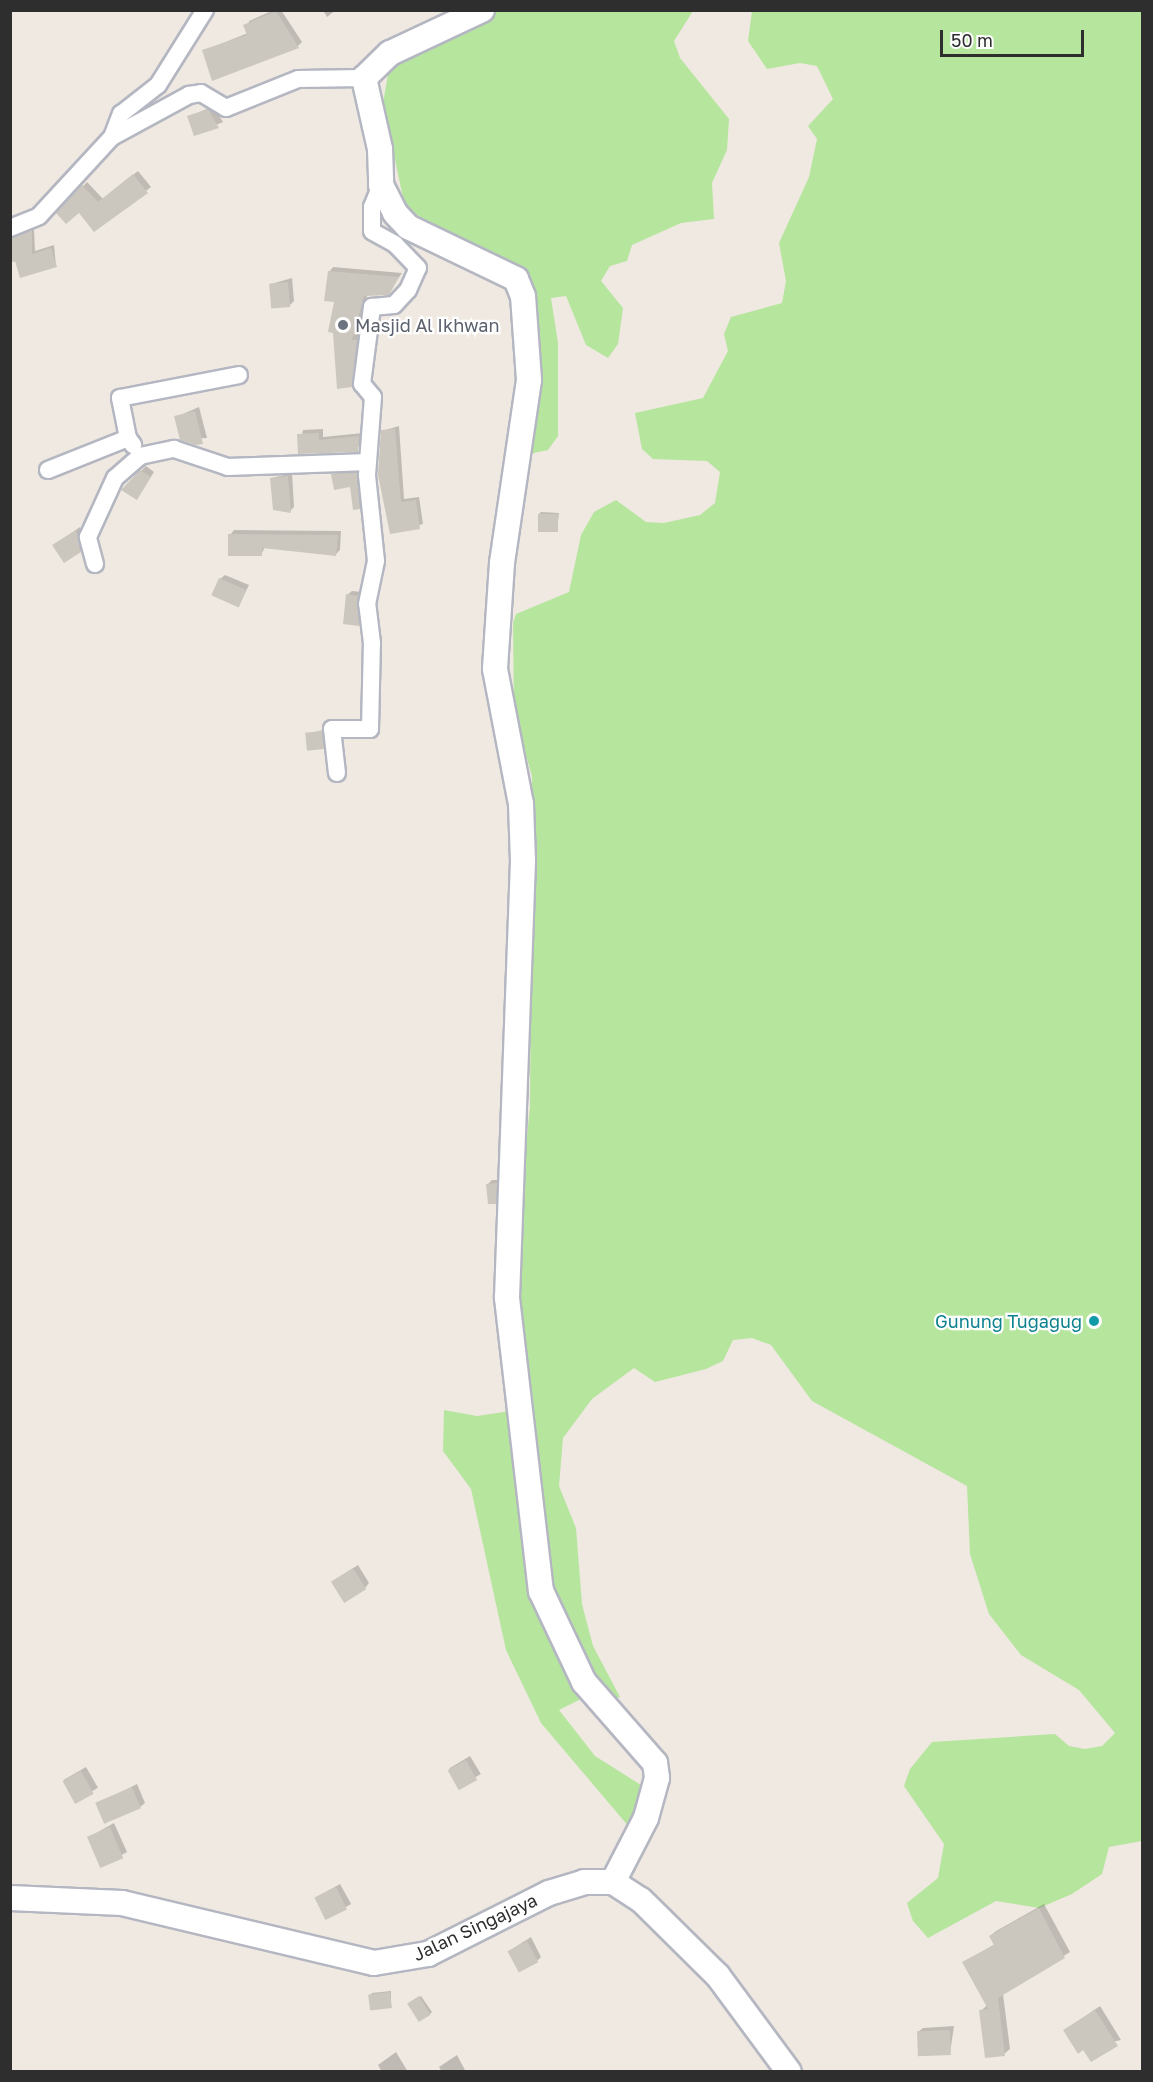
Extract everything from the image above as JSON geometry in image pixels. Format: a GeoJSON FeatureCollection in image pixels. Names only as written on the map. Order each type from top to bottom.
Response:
{"type":"FeatureCollection","features":[{"type":"Feature","properties":{"kind":"street"},"geometry":{"type":"LineString","coordinates":[[112,137],[121,114],[164,78],[205,10]]}},
{"type":"Feature","properties":{"kind":"street"},"geometry":{"type":"LineString","coordinates":[[10,228],[39,216],[112,137],[189,95],[201,93],[226,108],[298,79],[364,78],[390,52],[482,10]]}},
{"type":"Feature","properties":{"kind":"street"},"geometry":{"type":"LineString","coordinates":[[364,78],[380,149],[381,185],[388,203],[408,227],[516,279],[523,296],[529,380],[502,563],[495,669],[521,804],[524,872],[507,1298],[541,1592],[584,1682],[655,1762],[657,1778],[646,1818],[613,1882],[641,1900],[718,1976],[789,2072]]}},
{"type":"Feature","properties":{"kind":"street"},"geometry":{"type":"LineString","coordinates":[[337,773],[332,729],[370,729],[372,643],[367,604],[376,561],[368,462],[373,397],[362,384],[372,306],[394,305],[408,291],[417,268],[395,244],[372,231],[372,207],[381,185]]}},
{"type":"Feature","properties":{"kind":"street"},"geometry":{"type":"LineString","coordinates":[[140,456],[128,438],[120,399],[239,375]]}},
{"type":"Feature","properties":{"kind":"street"},"geometry":{"type":"LineString","coordinates":[[48,470],[128,438]]}},
{"type":"Feature","properties":{"kind":"street"},"geometry":{"type":"LineString","coordinates":[[95,564],[88,537],[115,478],[140,456],[174,449],[228,467],[368,462]]}},
{"type":"Feature","properties":{"kind":"street","name":"Jalan Singajaya"},"geometry":{"type":"LineString","coordinates":[[10,1898],[122,1903],[374,1963],[428,1954],[549,1893],[584,1882],[613,1882]]}},
{"type":"Feature","properties":{"kind":"green space"},"geometry":{"type":"Polygon","coordinates":[[[490,11],[693,11],[674,41],[680,58],[729,119],[727,150],[712,183],[714,219],[681,223],[632,245],[627,261],[610,266],[601,281],[623,308],[618,344],[608,358],[586,345],[566,296],[551,298],[558,343],[558,436],[548,450],[529,454],[525,283],[405,207],[383,103],[388,74],[401,62],[466,29],[490,11]]]}},
{"type":"Feature","properties":{"kind":"green space"},"geometry":{"type":"Polygon","coordinates":[[[752,11],[1142,11],[1142,1841],[1109,1847],[1102,1874],[1072,1894],[1039,1908],[996,1901],[928,1938],[913,1921],[907,1903],[938,1878],[944,1844],[904,1786],[910,1769],[932,1742],[1055,1734],[1069,1746],[1085,1749],[1102,1746],[1115,1733],[1079,1690],[1021,1655],[989,1614],[970,1554],[967,1486],[812,1401],[771,1345],[752,1338],[733,1340],[723,1361],[706,1369],[655,1382],[634,1368],[592,1399],[563,1438],[559,1486],[576,1528],[582,1604],[593,1646],[620,1697],[607,1702],[597,1691],[559,1710],[595,1756],[641,1785],[639,1809],[630,1828],[541,1723],[506,1650],[471,1489],[443,1451],[444,1410],[477,1416],[504,1412],[528,1396],[515,1260],[530,1106],[532,776],[514,714],[513,623],[516,614],[569,592],[581,535],[594,512],[616,500],[646,522],[664,523],[700,515],[715,503],[720,472],[707,461],[653,459],[642,449],[635,413],[703,398],[728,351],[724,334],[731,317],[782,303],[786,281],[779,243],[809,177],[817,139],[808,126],[833,99],[817,66],[800,63],[767,69],[748,41],[752,11]]]}},
{"type":"Feature","properties":{"kind":"building"},"geometry":{"type":"Polygon","coordinates":[[[276,11],[299,48],[212,81],[202,50],[247,35],[243,25],[276,11]]]}},
{"type":"Feature","properties":{"kind":"building"},"geometry":{"type":"Polygon","coordinates":[[[208,109],[219,128],[194,136],[187,116],[208,109]]]}},
{"type":"Feature","properties":{"kind":"building"},"geometry":{"type":"Polygon","coordinates":[[[133,174],[148,193],[94,232],[79,213],[66,224],[56,213],[82,185],[98,202],[133,174]]]}},
{"type":"Feature","properties":{"kind":"building"},"geometry":{"type":"Polygon","coordinates":[[[32,230],[32,254],[51,248],[57,267],[20,278],[15,261],[10,262],[10,238],[32,230]]]}},
{"type":"Feature","properties":{"kind":"building"},"geometry":{"type":"Polygon","coordinates":[[[328,271],[399,277],[389,295],[364,296],[352,340],[357,340],[352,387],[337,389],[333,333],[328,332],[334,302],[324,301],[328,271]]]}},
{"type":"Feature","properties":{"kind":"building"},"geometry":{"type":"Polygon","coordinates":[[[288,282],[290,307],[271,309],[269,284],[288,282]]]}},
{"type":"Feature","properties":{"kind":"building"},"geometry":{"type":"Polygon","coordinates":[[[195,411],[203,444],[196,445],[180,440],[174,416],[195,411]]]}},
{"type":"Feature","properties":{"kind":"building"},"geometry":{"type":"Polygon","coordinates":[[[395,429],[401,502],[416,500],[420,529],[390,534],[378,475],[381,430],[395,429]]]}},
{"type":"Feature","properties":{"kind":"building"},"geometry":{"type":"Polygon","coordinates":[[[319,433],[319,440],[359,436],[358,452],[298,454],[297,434],[319,433]]]}},
{"type":"Feature","properties":{"kind":"building"},"geometry":{"type":"Polygon","coordinates":[[[140,470],[151,477],[137,500],[121,490],[140,470]]]}},
{"type":"Feature","properties":{"kind":"building"},"geometry":{"type":"Polygon","coordinates":[[[357,473],[360,509],[353,510],[350,487],[334,490],[331,474],[357,473]]]}},
{"type":"Feature","properties":{"kind":"building"},"geometry":{"type":"Polygon","coordinates":[[[288,476],[291,513],[273,510],[270,478],[288,476]]]}},
{"type":"Feature","properties":{"kind":"building"},"geometry":{"type":"Polygon","coordinates":[[[538,514],[558,514],[558,532],[538,532],[538,514]]]}},
{"type":"Feature","properties":{"kind":"building"},"geometry":{"type":"Polygon","coordinates":[[[76,530],[81,552],[64,563],[52,545],[76,530]]]}},
{"type":"Feature","properties":{"kind":"building"},"geometry":{"type":"Polygon","coordinates":[[[228,534],[338,535],[336,556],[262,548],[262,556],[228,556],[228,534]]]}},
{"type":"Feature","properties":{"kind":"building"},"geometry":{"type":"Polygon","coordinates":[[[219,578],[246,590],[239,608],[211,595],[219,578]]]}},
{"type":"Feature","properties":{"kind":"building"},"geometry":{"type":"Polygon","coordinates":[[[346,594],[358,596],[359,626],[343,624],[346,594]]]}},
{"type":"Feature","properties":{"kind":"building"},"geometry":{"type":"Polygon","coordinates":[[[322,731],[324,749],[307,751],[305,733],[322,731]]]}},
{"type":"Feature","properties":{"kind":"building"},"geometry":{"type":"Polygon","coordinates":[[[497,1183],[496,1204],[488,1204],[486,1184],[497,1183]]]}},
{"type":"Feature","properties":{"kind":"building"},"geometry":{"type":"Polygon","coordinates":[[[353,1568],[366,1589],[344,1603],[331,1582],[353,1568]]]}},
{"type":"Feature","properties":{"kind":"building"},"geometry":{"type":"Polygon","coordinates":[[[466,1760],[477,1780],[459,1790],[448,1770],[466,1760]]]}},
{"type":"Feature","properties":{"kind":"building"},"geometry":{"type":"Polygon","coordinates":[[[81,1771],[94,1794],[75,1804],[63,1781],[81,1771]]]}},
{"type":"Feature","properties":{"kind":"building"},"geometry":{"type":"Polygon","coordinates":[[[132,1787],[141,1808],[104,1824],[95,1803],[132,1787]]]}},
{"type":"Feature","properties":{"kind":"building"},"geometry":{"type":"Polygon","coordinates":[[[110,1827],[123,1858],[100,1868],[87,1837],[110,1827]]]}},
{"type":"Feature","properties":{"kind":"building"},"geometry":{"type":"Polygon","coordinates":[[[336,1887],[347,1909],[325,1920],[314,1898],[336,1887]]]}},
{"type":"Feature","properties":{"kind":"building"},"geometry":{"type":"Polygon","coordinates":[[[1039,1908],[1065,1958],[998,1998],[1005,2056],[985,2058],[979,2010],[988,2009],[962,1962],[994,1945],[989,1936],[1039,1908]]]}},
{"type":"Feature","properties":{"kind":"building"},"geometry":{"type":"Polygon","coordinates":[[[527,1941],[538,1962],[519,1973],[508,1951],[527,1941]]]}},
{"type":"Feature","properties":{"kind":"building"},"geometry":{"type":"Polygon","coordinates":[[[390,1992],[392,2008],[370,2011],[368,1995],[390,1992]]]}},
{"type":"Feature","properties":{"kind":"building"},"geometry":{"type":"Polygon","coordinates":[[[419,1996],[431,2015],[419,2022],[407,2003],[419,1996]]]}},
{"type":"Feature","properties":{"kind":"building"},"geometry":{"type":"Polygon","coordinates":[[[1095,2010],[1118,2046],[1091,2062],[1083,2050],[1078,2054],[1063,2030],[1095,2010]]]}},
{"type":"Feature","properties":{"kind":"building"},"geometry":{"type":"Polygon","coordinates":[[[950,2030],[951,2055],[918,2056],[917,2031],[950,2030]]]}},
{"type":"Feature","properties":{"kind":"place","name":"Masjid Al Ikhwan"},"geometry":{"type":"Point","coordinates":[343,325]}},
{"type":"Feature","properties":{"kind":"place","name":"Gunung Tugagug"},"geometry":{"type":"Point","coordinates":[1094,1321]}}]}
